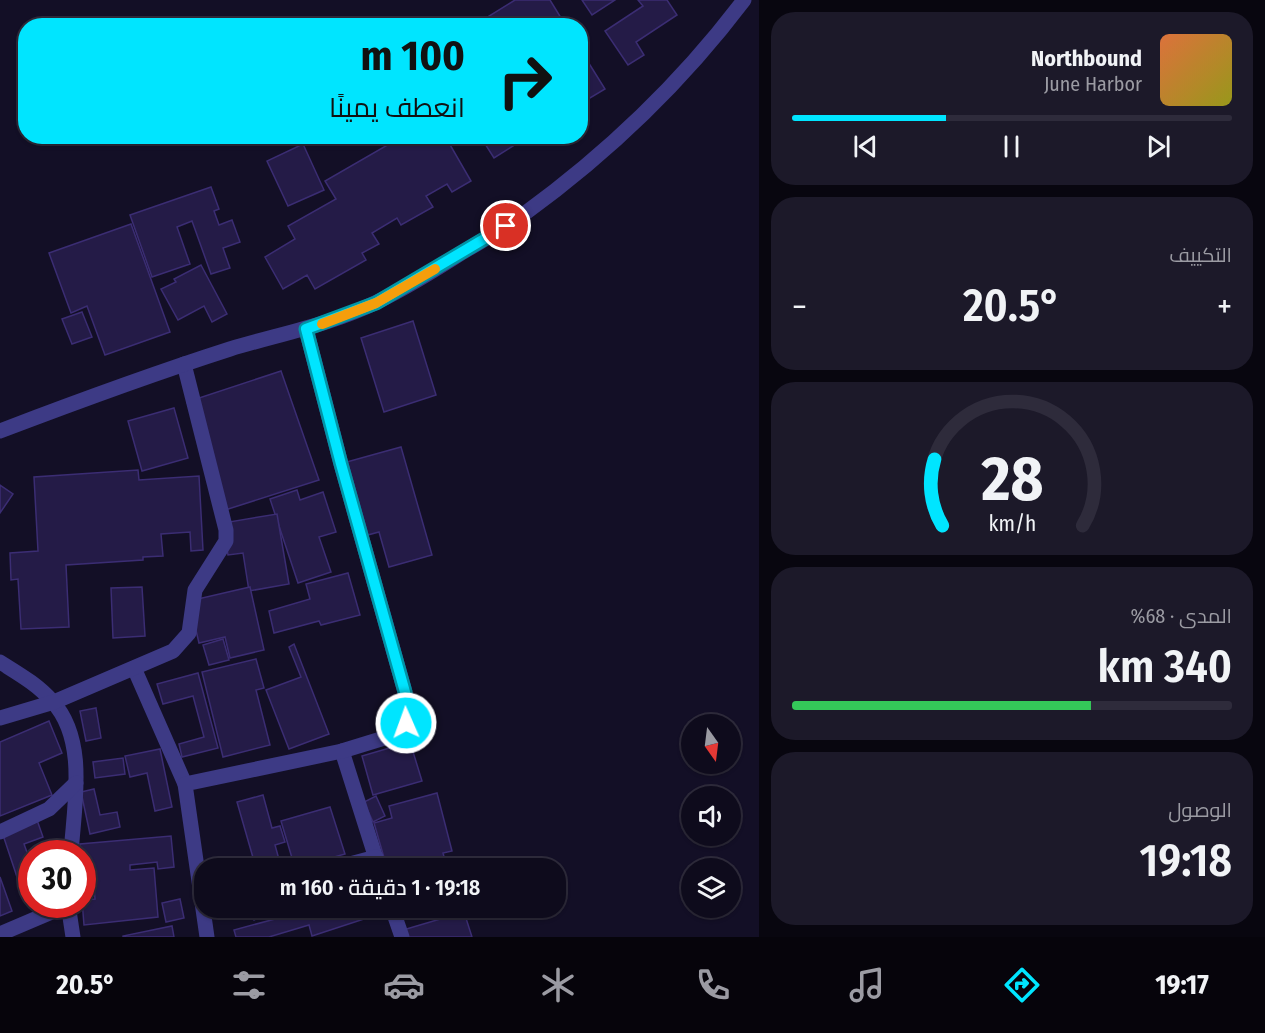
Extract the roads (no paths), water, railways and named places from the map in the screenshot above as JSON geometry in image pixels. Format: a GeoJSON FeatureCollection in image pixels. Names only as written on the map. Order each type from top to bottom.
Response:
{"type":"FeatureCollection","features":[{"type":"Feature","properties":{"kind":"street"},"geometry":{"type":"LineString","coordinates":[[0,431],[184,364],[258,340],[306,329],[376,303],[439,267],[522,216],[586,167],[651,107],[712,42],[744,0]]}},
{"type":"Feature","properties":{"kind":"street"},"geometry":{"type":"LineString","coordinates":[[185,784],[342,751],[394,735],[406,723],[405,692],[306,329]]}},
{"type":"Feature","properties":{"kind":"street"},"geometry":{"type":"LineString","coordinates":[[0,718],[54,702],[173,651],[189,633],[195,590],[226,541],[226,530],[184,364]]}},
{"type":"Feature","properties":{"kind":"street"},"geometry":{"type":"LineString","coordinates":[[0,662],[32,682],[54,702],[67,725],[73,745],[76,783],[72,840]]}},
{"type":"Feature","properties":{"kind":"street"},"geometry":{"type":"LineString","coordinates":[[134,668],[185,784],[196,858]]}},
{"type":"Feature","properties":{"kind":"street"},"geometry":{"type":"LineString","coordinates":[[342,751],[376,858]]}},
{"type":"Feature","properties":{"kind":"street"},"geometry":{"type":"LineString","coordinates":[[0,832],[49,809],[76,783]]}},
{"type":"Feature","properties":{"kind":"street"},"geometry":{"type":"LineString","coordinates":[[0,934],[38,918]]}},
{"type":"Feature","properties":{"kind":"street"},"geometry":{"type":"LineString","coordinates":[[70,918],[73,937]]}},
{"type":"Feature","properties":{"kind":"street"},"geometry":{"type":"LineString","coordinates":[[205,918],[207,937]]}},
{"type":"Feature","properties":{"kind":"street"},"geometry":{"type":"LineString","coordinates":[[395,918],[402,937]]}}]}
